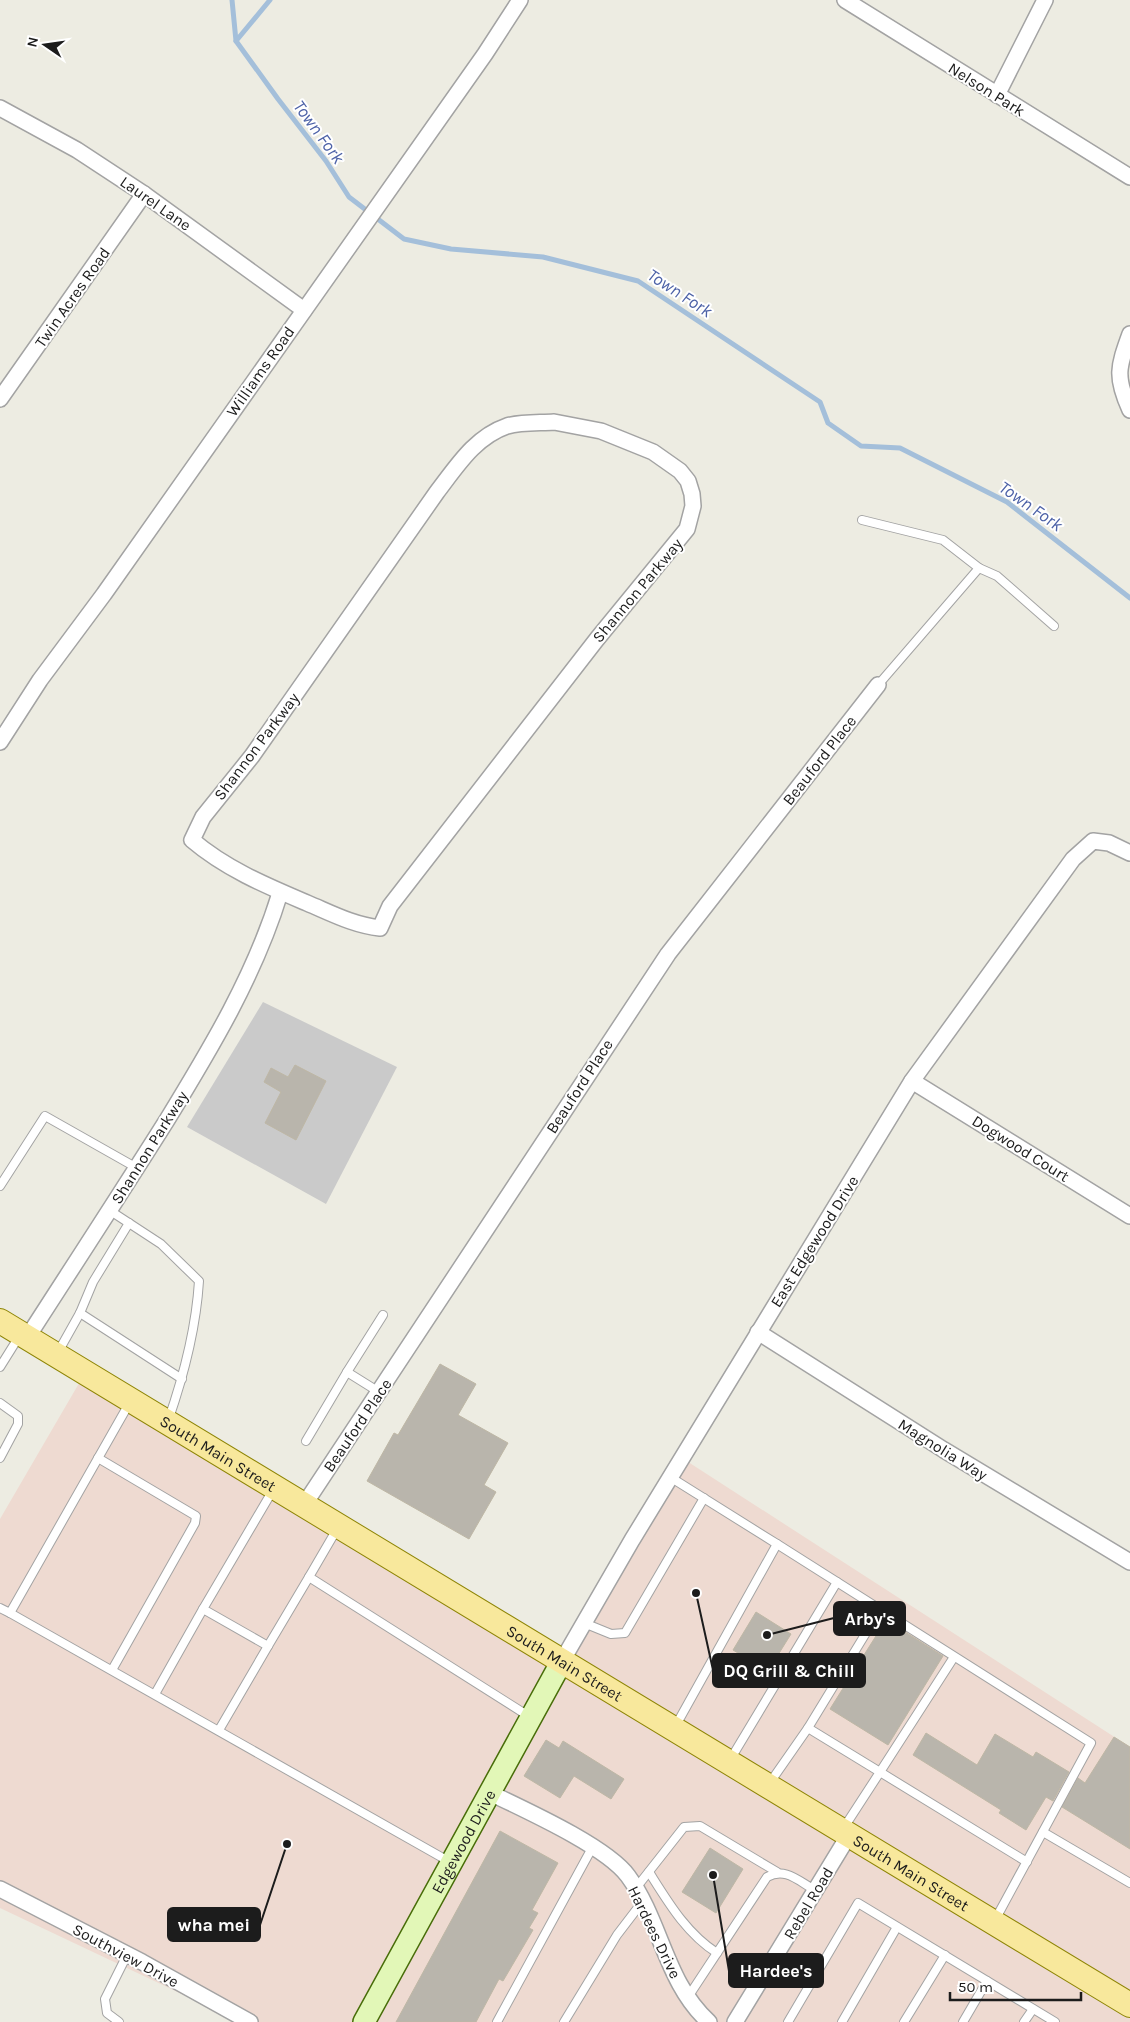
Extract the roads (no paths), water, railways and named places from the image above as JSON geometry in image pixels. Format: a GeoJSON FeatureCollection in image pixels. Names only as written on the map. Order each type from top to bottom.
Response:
{"type":"FeatureCollection","features":[{"type":"Feature","properties":{"kind":"main road","name":"South Main Street"},"geometry":{"type":"LineString","coordinates":[[0,1321],[168,1422],[274,1489],[304,1505],[1130,2005]]}},
{"type":"Feature","properties":{"kind":"street","name":"Williams Road"},"geometry":{"type":"LineString","coordinates":[[0,742],[40,680],[104,594],[348,245],[485,54],[520,0]]}},
{"type":"Feature","properties":{"kind":"street","name":"Nelson Park"},"geometry":{"type":"LineString","coordinates":[[845,0],[1130,177]]}},
{"type":"Feature","properties":{"kind":"street"},"geometry":{"type":"LineString","coordinates":[[997,95],[1045,0]]}},
{"type":"Feature","properties":{"kind":"street","name":"Laurel Lane"},"geometry":{"type":"LineString","coordinates":[[0,108],[77,150],[144,194],[304,310]]}},
{"type":"Feature","properties":{"kind":"street","name":"Twin Acres Road"},"geometry":{"type":"LineString","coordinates":[[0,399],[144,194]]}},
{"type":"Feature","properties":{"kind":"street"},"geometry":{"type":"LineString","coordinates":[[1130,334],[1119,364],[1121,390],[1130,410]]}},
{"type":"Feature","properties":{"kind":"street","name":"Shannon Parkway"},"geometry":{"type":"LineString","coordinates":[[554,422],[601,431],[653,452],[680,471],[688,481],[692,494],[693,506],[687,529],[591,646],[396,899],[380,928],[361,926],[280,893],[212,857],[192,840],[196,828],[218,796],[252,756],[437,492],[468,452],[481,439],[508,426],[554,422]]}},
{"type":"Feature","properties":{"kind":"street","name":"Beauford Place"},"geometry":{"type":"LineString","coordinates":[[304,1505],[668,954],[878,685]]}},
{"type":"Feature","properties":{"kind":"street","name":"East Edgewood Drive"},"geometry":{"type":"LineString","coordinates":[[562,1661],[670,1477],[912,1081],[1067,866],[1093,841],[1109,843],[1130,853]]}},
{"type":"Feature","properties":{"kind":"street","name":"Shannon Parkway"},"geometry":{"type":"LineString","coordinates":[[24,1336],[137,1168],[230,1015],[263,942],[280,893]]}},
{"type":"Feature","properties":{"kind":"street","name":"Dogwood Court"},"geometry":{"type":"LineString","coordinates":[[912,1081],[1130,1216]]}},
{"type":"Feature","properties":{"kind":"street","name":"Magnolia Way"},"geometry":{"type":"LineString","coordinates":[[758,1332],[944,1450],[1130,1562]]}},
{"type":"Feature","properties":{"kind":"street","name":"Edgewood Drive"},"geometry":{"type":"LineString","coordinates":[[364,2022],[488,1792],[562,1661]]}},
{"type":"Feature","properties":{"kind":"street","name":"Hardees Drive"},"geometry":{"type":"LineString","coordinates":[[488,1792],[532,1813],[592,1848],[627,1874],[640,1895],[671,1966],[688,1997],[710,2022]]}},
{"type":"Feature","properties":{"kind":"street","name":"Rebel Road"},"geometry":{"type":"LineString","coordinates":[[735,2022],[815,1890],[846,1833]]}},
{"type":"Feature","properties":{"kind":"street","name":"Southview Drive"},"geometry":{"type":"LineString","coordinates":[[0,1889],[250,2022]]}},
{"type":"Feature","properties":{"kind":"lane"},"geometry":{"type":"LineString","coordinates":[[862,520],[943,540],[979,568],[997,576],[1054,626]]}},
{"type":"Feature","properties":{"kind":"lane"},"geometry":{"type":"LineString","coordinates":[[878,685],[979,568]]}},
{"type":"Feature","properties":{"kind":"lane"},"geometry":{"type":"LineString","coordinates":[[0,1186],[45,1116],[137,1168]]}},
{"type":"Feature","properties":{"kind":"lane"},"geometry":{"type":"LineString","coordinates":[[109,1210],[161,1244],[199,1281],[197,1318],[182,1379],[168,1422]]}},
{"type":"Feature","properties":{"kind":"lane"},"geometry":{"type":"LineString","coordinates":[[56,1356],[80,1313],[93,1282],[129,1223]]}},
{"type":"Feature","properties":{"kind":"lane"},"geometry":{"type":"LineString","coordinates":[[80,1313],[182,1379]]}},
{"type":"Feature","properties":{"kind":"lane"},"geometry":{"type":"LineString","coordinates":[[306,1441],[383,1315]]}},
{"type":"Feature","properties":{"kind":"lane"},"geometry":{"type":"LineString","coordinates":[[0,1367],[24,1336]]}},
{"type":"Feature","properties":{"kind":"lane"},"geometry":{"type":"LineString","coordinates":[[347,1372],[379,1392]]}},
{"type":"Feature","properties":{"kind":"lane"},"geometry":{"type":"LineString","coordinates":[[10,1613],[131,1400]]}},
{"type":"Feature","properties":{"kind":"lane"},"geometry":{"type":"LineString","coordinates":[[0,1403],[18,1416],[18,1424],[0,1458]]}},
{"type":"Feature","properties":{"kind":"lane"},"geometry":{"type":"LineString","coordinates":[[98,1458],[196,1516],[195,1523],[112,1670]]}},
{"type":"Feature","properties":{"kind":"lane"},"geometry":{"type":"LineString","coordinates":[[670,1477],[1091,1743],[994,1923]]}},
{"type":"Feature","properties":{"kind":"lane"},"geometry":{"type":"LineString","coordinates":[[155,1694],[274,1489]]}},
{"type":"Feature","properties":{"kind":"lane"},"geometry":{"type":"LineString","coordinates":[[584,1623],[611,1634],[625,1632],[704,1498]]}},
{"type":"Feature","properties":{"kind":"lane"},"geometry":{"type":"LineString","coordinates":[[219,1730],[339,1527]]}},
{"type":"Feature","properties":{"kind":"lane"},"geometry":{"type":"LineString","coordinates":[[674,1729],[777,1544]]}},
{"type":"Feature","properties":{"kind":"lane"},"geometry":{"type":"LineString","coordinates":[[309,1578],[530,1718]]}},
{"type":"Feature","properties":{"kind":"lane"},"geometry":{"type":"LineString","coordinates":[[729,1762],[837,1582]]}},
{"type":"Feature","properties":{"kind":"lane"},"geometry":{"type":"LineString","coordinates":[[0,1608],[450,1862]]}},
{"type":"Feature","properties":{"kind":"lane"},"geometry":{"type":"LineString","coordinates":[[203,1609],[268,1646]]}},
{"type":"Feature","properties":{"kind":"lane"},"geometry":{"type":"LineString","coordinates":[[768,1786],[808,1728],[880,1610]]}},
{"type":"Feature","properties":{"kind":"lane"},"geometry":{"type":"LineString","coordinates":[[846,1833],[880,1772],[954,1657]]}},
{"type":"Feature","properties":{"kind":"lane"},"geometry":{"type":"LineString","coordinates":[[808,1728],[1027,1862]]}},
{"type":"Feature","properties":{"kind":"lane"},"geometry":{"type":"LineString","coordinates":[[564,2022],[640,1895],[649,1872],[684,1827],[700,1826],[777,1872]]}},
{"type":"Feature","properties":{"kind":"lane"},"geometry":{"type":"LineString","coordinates":[[1043,1832],[1130,1883]]}},
{"type":"Feature","properties":{"kind":"lane"},"geometry":{"type":"LineString","coordinates":[[498,2022],[592,1848]]}},
{"type":"Feature","properties":{"kind":"lane"},"geometry":{"type":"LineString","coordinates":[[649,1872],[676,1914],[703,1944],[717,1953]]}},
{"type":"Feature","properties":{"kind":"lane"},"geometry":{"type":"LineString","coordinates":[[688,1997],[767,1877],[777,1872],[784,1872],[815,1890]]}},
{"type":"Feature","properties":{"kind":"lane"},"geometry":{"type":"LineString","coordinates":[[788,2022],[858,1903],[1055,2022]]}},
{"type":"Feature","properties":{"kind":"lane"},"geometry":{"type":"LineString","coordinates":[[842,2022],[897,1927]]}},
{"type":"Feature","properties":{"kind":"lane"},"geometry":{"type":"LineString","coordinates":[[119,2022],[108,2013],[106,1999],[127,1955]]}},
{"type":"Feature","properties":{"kind":"lane"},"geometry":{"type":"LineString","coordinates":[[904,2022],[945,1955]]}},
{"type":"Feature","properties":{"kind":"lane"},"geometry":{"type":"LineString","coordinates":[[963,2022],[987,1981]]}},
{"type":"Feature","properties":{"kind":"lane"},"geometry":{"type":"LineString","coordinates":[[1024,2022],[1033,2009]]}},
{"type":"Feature","properties":{"kind":"waterway","name":"Town Fork"},"geometry":{"type":"LineString","coordinates":[[232,0],[236,41],[326,161],[349,197],[404,239],[451,249],[543,257],[638,281],[820,402],[828,423],[861,446],[900,448],[1007,502],[1130,598]]}},
{"type":"Feature","properties":{"kind":"waterway"},"geometry":{"type":"LineString","coordinates":[[236,41],[270,0]]}},
{"type":"Feature","properties":{"kind":"place","name":"DQ Grill & Chill"},"geometry":{"type":"Point","coordinates":[696,1593]}},
{"type":"Feature","properties":{"kind":"place","name":"Arby's"},"geometry":{"type":"Point","coordinates":[767,1635]}},
{"type":"Feature","properties":{"kind":"place","name":"wha mei"},"geometry":{"type":"Point","coordinates":[287,1844]}},
{"type":"Feature","properties":{"kind":"place","name":"Hardee's"},"geometry":{"type":"Point","coordinates":[713,1875]}}]}
